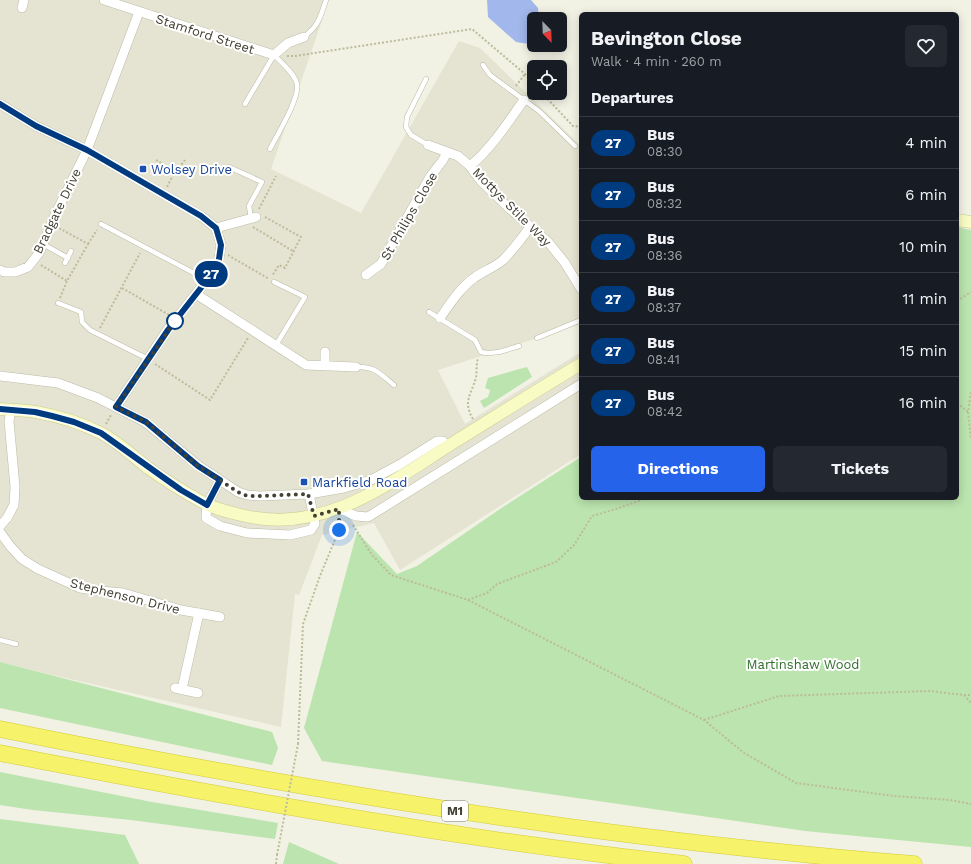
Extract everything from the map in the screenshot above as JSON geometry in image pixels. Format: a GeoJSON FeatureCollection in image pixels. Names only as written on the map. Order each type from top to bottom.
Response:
{"type":"FeatureCollection","features":[{"type":"Feature","properties":{"kind":"highway","name":"M1"},"geometry":{"type":"LineString","coordinates":[[0,728],[153,760],[447,810],[647,837],[832,858],[914,864]]}},
{"type":"Feature","properties":{"kind":"highway","name":"M1"},"geometry":{"type":"LineString","coordinates":[[0,752],[284,807],[435,832],[684,864]]}},
{"type":"Feature","properties":{"kind":"street","name":"Stamford Street"},"geometry":{"type":"LineString","coordinates":[[104,0],[274,55]]}},
{"type":"Feature","properties":{"kind":"street"},"geometry":{"type":"LineString","coordinates":[[87,150],[138,12]]}},
{"type":"Feature","properties":{"kind":"street"},"geometry":{"type":"LineString","coordinates":[[274,55],[288,43],[304,37]]}},
{"type":"Feature","properties":{"kind":"street"},"geometry":{"type":"LineString","coordinates":[[470,166],[478,160],[494,141],[524,100]]}},
{"type":"Feature","properties":{"kind":"street"},"geometry":{"type":"LineString","coordinates":[[0,104],[36,126],[87,150],[201,216],[216,228],[221,245],[218,266],[176,319],[116,407]]}},
{"type":"Feature","properties":{"kind":"street","name":"Mottys Stile Way"},"geometry":{"type":"LineString","coordinates":[[428,145],[458,156],[470,166],[481,181],[549,243],[579,286]]}},
{"type":"Feature","properties":{"kind":"street","name":"Bradgate Drive"},"geometry":{"type":"LineString","coordinates":[[0,270],[4,272],[15,272],[28,267],[38,253],[87,150]]}},
{"type":"Feature","properties":{"kind":"street","name":"St Philips Close"},"geometry":{"type":"LineString","coordinates":[[366,276],[381,264],[430,177],[447,152]]}},
{"type":"Feature","properties":{"kind":"street"},"geometry":{"type":"LineString","coordinates":[[216,228],[254,217]]}},
{"type":"Feature","properties":{"kind":"street"},"geometry":{"type":"LineString","coordinates":[[959,220],[971,222]]}},
{"type":"Feature","properties":{"kind":"street"},"geometry":{"type":"LineString","coordinates":[[440,318],[450,302],[463,288],[474,278],[490,270],[502,261],[530,227]]}},
{"type":"Feature","properties":{"kind":"street"},"geometry":{"type":"LineString","coordinates":[[196,294],[306,364],[356,367]]}},
{"type":"Feature","properties":{"kind":"street"},"geometry":{"type":"LineString","coordinates":[[325,352],[325,365]]}},
{"type":"Feature","properties":{"kind":"street"},"geometry":{"type":"LineString","coordinates":[[0,526],[7,518],[14,505],[15,487],[10,421],[6,409],[35,412],[52,416],[74,422],[101,433],[181,490],[207,505],[253,518],[289,520],[314,516],[339,509],[360,500],[418,466],[579,365]]}},
{"type":"Feature","properties":{"kind":"street"},"geometry":{"type":"LineString","coordinates":[[0,376],[58,383],[98,398],[146,422],[198,466],[238,492],[247,496],[308,494],[344,488],[371,480],[399,465],[437,441],[443,441],[448,447]]}},
{"type":"Feature","properties":{"kind":"street"},"geometry":{"type":"LineString","coordinates":[[339,509],[356,516],[368,517],[579,385]]}},
{"type":"Feature","properties":{"kind":"street"},"geometry":{"type":"LineString","coordinates":[[207,505],[220,480]]}},
{"type":"Feature","properties":{"kind":"street"},"geometry":{"type":"LineString","coordinates":[[308,494],[314,516]]}},
{"type":"Feature","properties":{"kind":"street","name":"Stephenson Drive"},"geometry":{"type":"LineString","coordinates":[[0,532],[22,559],[38,569],[80,588],[123,593],[182,610],[220,618]]}},
{"type":"Feature","properties":{"kind":"street"},"geometry":{"type":"LineString","coordinates":[[198,693],[179,688],[199,613]]}},
{"type":"Feature","properties":{"kind":"lane"},"geometry":{"type":"LineString","coordinates":[[304,37],[313,30],[318,23],[326,0]]}},
{"type":"Feature","properties":{"kind":"lane"},"geometry":{"type":"LineString","coordinates":[[245,104],[274,55],[286,66],[297,83],[297,93],[270,149]]}},
{"type":"Feature","properties":{"kind":"lane"},"geometry":{"type":"LineString","coordinates":[[483,65],[490,75],[539,111],[575,146]]}},
{"type":"Feature","properties":{"kind":"lane"},"geometry":{"type":"LineString","coordinates":[[426,80],[407,117],[406,127],[411,135],[428,145]]}},
{"type":"Feature","properties":{"kind":"lane"},"geometry":{"type":"LineString","coordinates":[[229,167],[262,182],[249,206],[254,217]]}},
{"type":"Feature","properties":{"kind":"lane"},"geometry":{"type":"LineString","coordinates":[[101,224],[207,280]]}},
{"type":"Feature","properties":{"kind":"lane"},"geometry":{"type":"LineString","coordinates":[[42,244],[68,258]]}},
{"type":"Feature","properties":{"kind":"lane"},"geometry":{"type":"LineString","coordinates":[[65,263],[71,251]]}},
{"type":"Feature","properties":{"kind":"lane"},"geometry":{"type":"LineString","coordinates":[[272,280],[305,297],[276,345]]}},
{"type":"Feature","properties":{"kind":"lane"},"geometry":{"type":"LineString","coordinates":[[58,303],[81,312],[82,322],[90,330],[148,359]]}},
{"type":"Feature","properties":{"kind":"lane"},"geometry":{"type":"LineString","coordinates":[[429,312],[475,340],[481,352],[495,353],[519,346]]}},
{"type":"Feature","properties":{"kind":"lane"},"geometry":{"type":"LineString","coordinates":[[537,338],[579,321]]}},
{"type":"Feature","properties":{"kind":"lane"},"geometry":{"type":"LineString","coordinates":[[356,367],[374,369],[394,385]]}},
{"type":"Feature","properties":{"kind":"lane"},"geometry":{"type":"LineString","coordinates":[[0,640],[16,644]]}},
{"type":"Feature","properties":{"kind":"path"},"geometry":{"type":"LineString","coordinates":[[274,55],[295,56],[472,29],[525,74],[512,91]]}},
{"type":"Feature","properties":{"kind":"path"},"geometry":{"type":"LineString","coordinates":[[549,100],[573,126],[579,127]]}},
{"type":"Feature","properties":{"kind":"path"},"geometry":{"type":"LineString","coordinates":[[156,160],[170,168]]}},
{"type":"Feature","properties":{"kind":"path"},"geometry":{"type":"LineString","coordinates":[[163,194],[173,175],[185,160]]}},
{"type":"Feature","properties":{"kind":"path"},"geometry":{"type":"LineString","coordinates":[[170,168],[172,165],[178,169]]}},
{"type":"Feature","properties":{"kind":"path"},"geometry":{"type":"LineString","coordinates":[[170,168],[170,173],[173,175]]}},
{"type":"Feature","properties":{"kind":"path"},"geometry":{"type":"LineString","coordinates":[[254,217],[276,176]]}},
{"type":"Feature","properties":{"kind":"path"},"geometry":{"type":"LineString","coordinates":[[254,217],[293,251]]}},
{"type":"Feature","properties":{"kind":"path"},"geometry":{"type":"LineString","coordinates":[[220,251],[272,280],[279,265],[285,268],[301,237],[254,217]]}},
{"type":"Feature","properties":{"kind":"path"},"geometry":{"type":"LineString","coordinates":[[88,244],[101,224]]}},
{"type":"Feature","properties":{"kind":"path"},"geometry":{"type":"LineString","coordinates":[[97,333],[144,247]]}},
{"type":"Feature","properties":{"kind":"path"},"geometry":{"type":"LineString","coordinates":[[58,303],[67,280]]}},
{"type":"Feature","properties":{"kind":"path"},"geometry":{"type":"LineString","coordinates":[[122,288],[176,319]]}},
{"type":"Feature","properties":{"kind":"path"},"geometry":{"type":"LineString","coordinates":[[959,300],[971,292]]}},
{"type":"Feature","properties":{"kind":"path"},"geometry":{"type":"LineString","coordinates":[[148,359],[210,400],[253,330]]}},
{"type":"Feature","properties":{"kind":"path"},"geometry":{"type":"LineString","coordinates":[[479,427],[468,408],[468,399],[476,376],[476,365],[481,352]]}},
{"type":"Feature","properties":{"kind":"path"},"geometry":{"type":"LineString","coordinates":[[971,392],[968,412],[971,439]]}},
{"type":"Feature","properties":{"kind":"path"},"geometry":{"type":"LineString","coordinates":[[959,405],[968,412]]}},
{"type":"Feature","properties":{"kind":"path"},"geometry":{"type":"LineString","coordinates":[[101,433],[116,407]]}},
{"type":"Feature","properties":{"kind":"path"},"geometry":{"type":"LineString","coordinates":[[468,600],[487,592],[497,584],[556,562],[574,545],[592,516],[641,500]]}},
{"type":"Feature","properties":{"kind":"path"},"geometry":{"type":"LineString","coordinates":[[276,864],[298,744],[303,624],[320,576],[339,530],[339,509]]}},
{"type":"Feature","properties":{"kind":"path"},"geometry":{"type":"LineString","coordinates":[[352,523],[356,532],[372,555],[390,575],[468,600],[704,720],[744,753],[796,783],[894,796],[950,800],[971,804]]}},
{"type":"Feature","properties":{"kind":"path"},"geometry":{"type":"LineString","coordinates":[[704,720],[779,696],[929,691],[971,695]]}},
{"type":"Feature","properties":{"kind":"path"},"geometry":{"type":"LineString","coordinates":[[964,695],[971,702]]}},
{"type":"Feature","properties":{"kind":"shaded area"},"geometry":{"type":"Polygon","coordinates":[[[0,0],[329,0],[271,169],[361,213],[459,41],[480,48],[527,94],[527,100],[534,100],[579,144],[579,325],[438,370],[465,424],[579,353],[579,455],[400,570],[374,523],[322,535],[299,595],[295,594],[281,727],[0,662],[0,0]]]}},
{"type":"Feature","properties":{"kind":"green space","name":"Martinshaw Wood"},"geometry":{"type":"Polygon","coordinates":[[[959,227],[971,230],[971,847],[805,831],[322,761],[304,728],[357,532],[397,574],[417,566],[500,509],[579,458],[579,500],[959,500],[959,227]]]}},
{"type":"Feature","properties":{"kind":"green space"},"geometry":{"type":"Polygon","coordinates":[[[527,367],[532,377],[484,408],[480,401],[488,397],[490,390],[485,388],[488,378],[527,367]]]}},
{"type":"Feature","properties":{"kind":"green space"},"geometry":{"type":"Polygon","coordinates":[[[0,662],[272,732],[278,748],[272,765],[0,708],[0,662]]]}},
{"type":"Feature","properties":{"kind":"green space"},"geometry":{"type":"Polygon","coordinates":[[[0,772],[152,802],[278,823],[275,839],[0,805],[0,772]]]}},
{"type":"Feature","properties":{"kind":"green space"},"geometry":{"type":"Polygon","coordinates":[[[0,819],[125,835],[139,864],[0,864],[0,819]]]}},
{"type":"Feature","properties":{"kind":"green space"},"geometry":{"type":"Polygon","coordinates":[[[289,842],[339,864],[283,864],[289,842]]]}},
{"type":"Feature","properties":{"kind":"water"},"geometry":{"type":"Polygon","coordinates":[[[487,0],[531,0],[538,8],[538,12],[527,12],[527,44],[516,42],[488,17],[487,0]]]}},
{"type":"Feature","properties":{"kind":"bus line","name":"27"},"geometry":{"type":"LineString","coordinates":[[0,104],[36,126],[87,150],[201,216],[216,228],[221,245],[218,266],[168,330],[116,407],[146,422],[198,466],[220,480],[207,505],[148,468],[101,433],[74,422],[52,416],[35,412],[0,409]]}},
{"type":"Feature","properties":{"kind":"place","name":"Wolsey Drive"},"geometry":{"type":"Point","coordinates":[143,169]}},
{"type":"Feature","properties":{"kind":"place","name":"Markfield Road"},"geometry":{"type":"Point","coordinates":[304,482]}},
{"type":"Feature","properties":{"kind":"route"},"geometry":{"type":"LineString","coordinates":[[175,321],[176,319],[116,407],[146,422],[198,466],[238,492],[247,496],[308,494],[314,516],[339,509],[339,530]]}}]}
